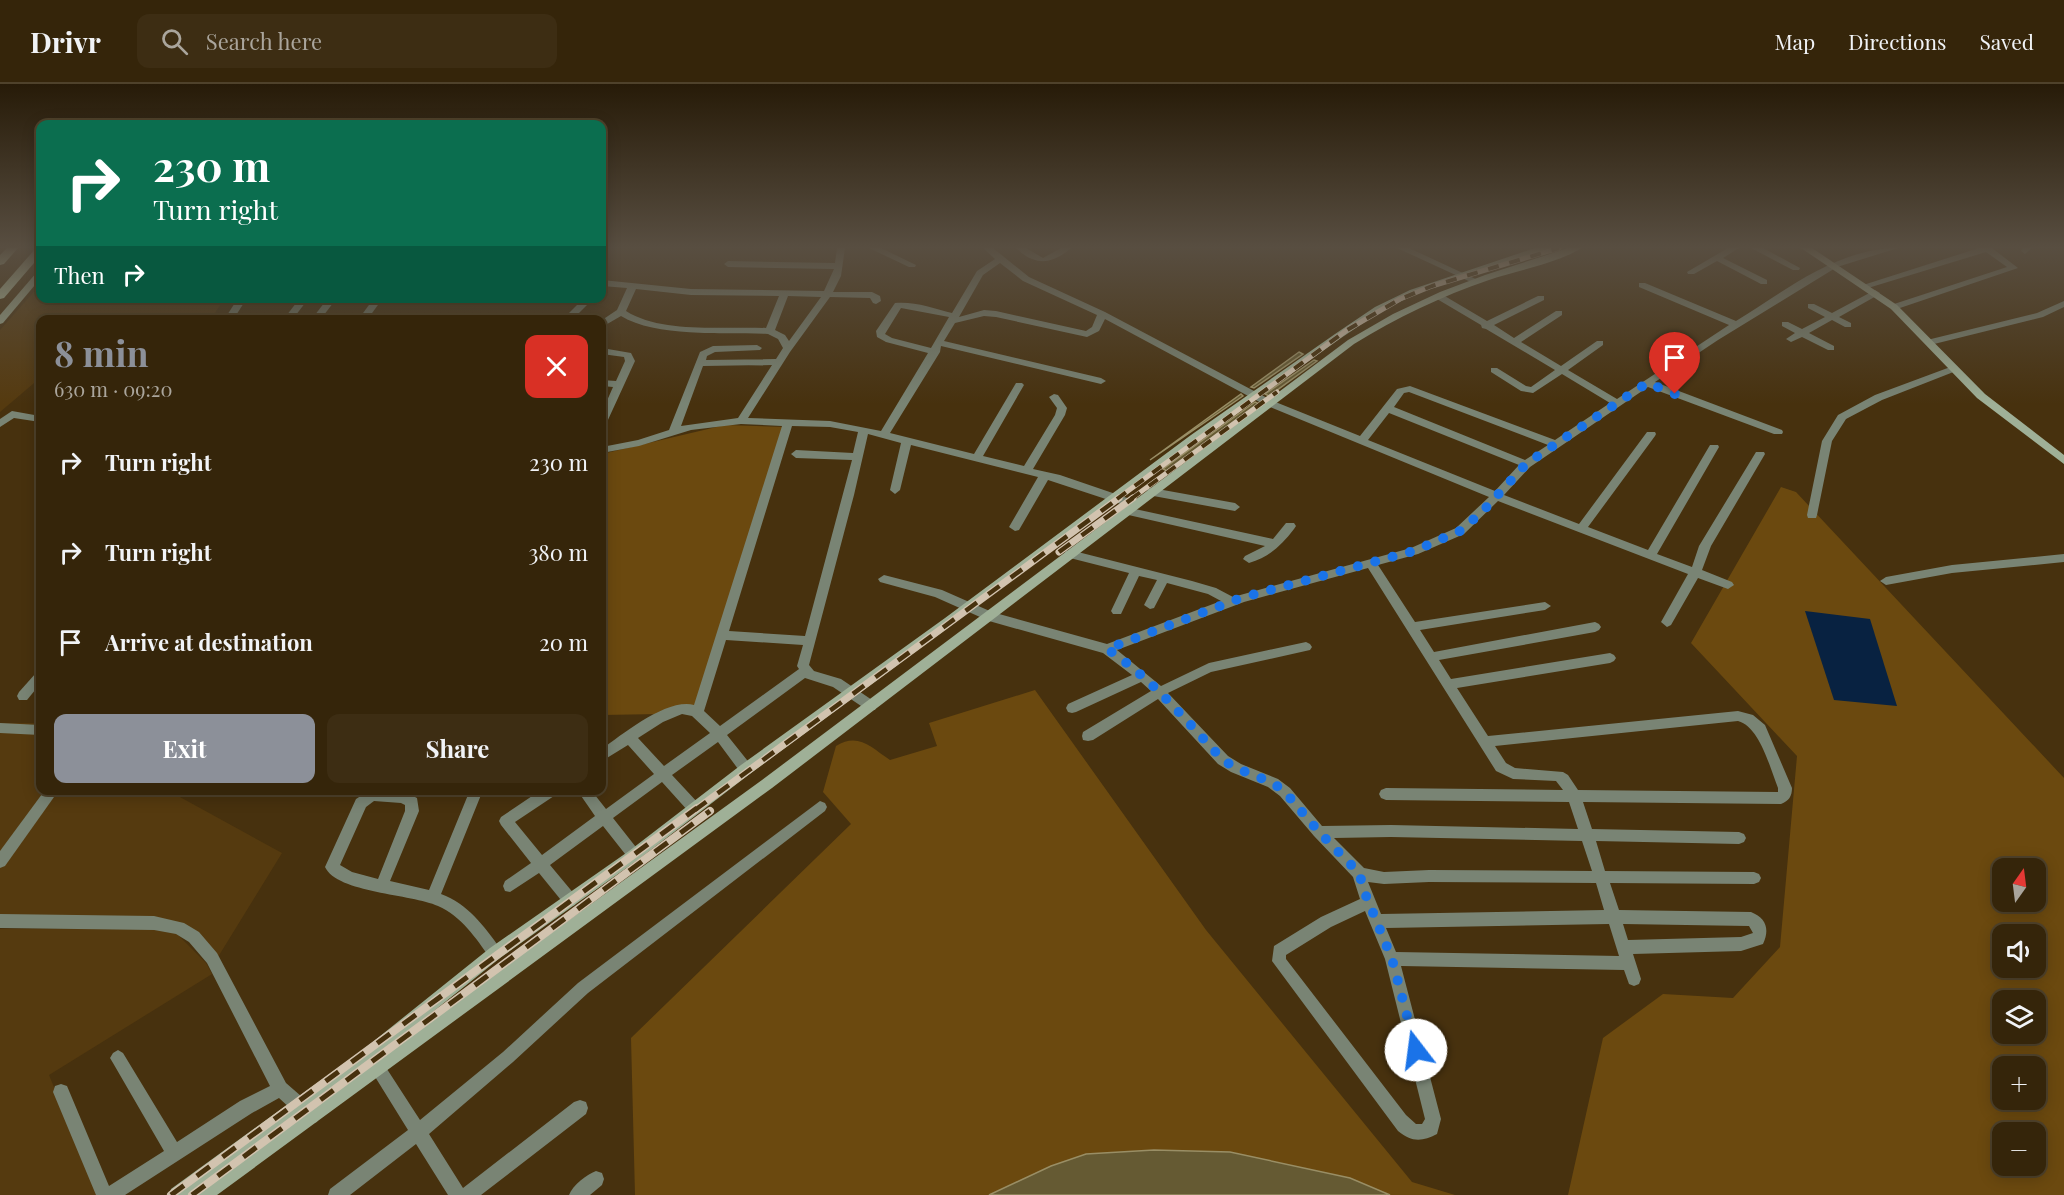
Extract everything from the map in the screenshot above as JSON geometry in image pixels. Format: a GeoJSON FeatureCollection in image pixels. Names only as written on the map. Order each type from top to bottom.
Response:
{"type":"FeatureCollection","features":[{"type":"Feature","properties":{"kind":"street"},"geometry":{"type":"LineString","coordinates":[[0,321],[18,300]]}},
{"type":"Feature","properties":{"kind":"street"},"geometry":{"type":"LineString","coordinates":[[606,321],[621,312],[627,300]]}},
{"type":"Feature","properties":{"kind":"street"},"geometry":{"type":"LineString","coordinates":[[771,331],[782,300]]}},
{"type":"Feature","properties":{"kind":"street"},"geometry":{"type":"LineString","coordinates":[[741,421],[788,348],[810,321],[823,300]]}},
{"type":"Feature","properties":{"kind":"street"},"geometry":{"type":"LineString","coordinates":[[884,435],[964,300]]}},
{"type":"Feature","properties":{"kind":"street"},"geometry":{"type":"LineString","coordinates":[[1071,300],[1269,403],[1581,529],[1728,585]]}},
{"type":"Feature","properties":{"kind":"street"},"geometry":{"type":"LineString","coordinates":[[373,1061],[495,953],[634,855],[746,769],[1254,395],[1378,309],[1397,300]]}},
{"type":"Feature","properties":{"kind":"street"},"geometry":{"type":"LineString","coordinates":[[203,1195],[305,1112],[373,1061],[767,784],[1351,342],[1384,321],[1433,300]]}},
{"type":"Feature","properties":{"kind":"street"},"geometry":{"type":"LineString","coordinates":[[1444,300],[1618,404]]}},
{"type":"Feature","properties":{"kind":"street"},"geometry":{"type":"LineString","coordinates":[[1485,326],[1537,300]]}},
{"type":"Feature","properties":{"kind":"street"},"geometry":{"type":"LineString","coordinates":[[1677,300],[1737,325]]}},
{"type":"Feature","properties":{"kind":"street"},"geometry":{"type":"LineString","coordinates":[[1107,649],[1231,601],[1414,551],[1460,531],[1526,464],[1647,383],[1778,300]]}},
{"type":"Feature","properties":{"kind":"street"},"geometry":{"type":"LineString","coordinates":[[1791,339],[1863,300]]}},
{"type":"Feature","properties":{"kind":"street"},"geometry":{"type":"LineString","coordinates":[[1884,300],[1930,342],[1953,369],[1981,396],[2064,460]]}},
{"type":"Feature","properties":{"kind":"street"},"geometry":{"type":"LineString","coordinates":[[1894,307],[1916,300]]}},
{"type":"Feature","properties":{"kind":"street"},"geometry":{"type":"LineString","coordinates":[[291,315],[301,303]]}},
{"type":"Feature","properties":{"kind":"street"},"geometry":{"type":"LineString","coordinates":[[319,315],[329,303]]}},
{"type":"Feature","properties":{"kind":"street"},"geometry":{"type":"LineString","coordinates":[[366,315],[376,303]]}},
{"type":"Feature","properties":{"kind":"street"},"geometry":{"type":"LineString","coordinates":[[571,315],[585,303]]}},
{"type":"Feature","properties":{"kind":"street"},"geometry":{"type":"LineString","coordinates":[[1930,342],[2040,315],[2064,304]]}},
{"type":"Feature","properties":{"kind":"street"},"geometry":{"type":"LineString","coordinates":[[1101,381],[889,340],[880,335],[898,305],[912,306],[954,318],[996,314],[1087,334],[1096,329],[1102,314]]}},
{"type":"Feature","properties":{"kind":"street"},"geometry":{"type":"LineString","coordinates":[[1811,306],[1848,325]]}},
{"type":"Feature","properties":{"kind":"street"},"geometry":{"type":"LineString","coordinates":[[621,312],[634,321],[656,326],[771,331],[782,337],[788,348]]}},
{"type":"Feature","properties":{"kind":"street"},"geometry":{"type":"LineString","coordinates":[[1514,342],[1559,314]]}},
{"type":"Feature","properties":{"kind":"street"},"geometry":{"type":"LineString","coordinates":[[1785,324],[1831,348]]}},
{"type":"Feature","properties":{"kind":"street"},"geometry":{"type":"LineString","coordinates":[[1494,370],[1531,390],[1600,343]]}},
{"type":"Feature","properties":{"kind":"street"},"geometry":{"type":"LineString","coordinates":[[674,431],[703,354],[713,349],[757,348]]}},
{"type":"Feature","properties":{"kind":"street"},"geometry":{"type":"LineString","coordinates":[[606,351],[624,353],[630,358],[606,413]]}},
{"type":"Feature","properties":{"kind":"street"},"geometry":{"type":"LineString","coordinates":[[699,363],[779,362]]}},
{"type":"Feature","properties":{"kind":"street"},"geometry":{"type":"LineString","coordinates":[[1812,515],[1827,441],[1832,429],[1844,416],[1953,369]]}},
{"type":"Feature","properties":{"kind":"street"},"geometry":{"type":"LineString","coordinates":[[606,383],[619,385]]}},
{"type":"Feature","properties":{"kind":"street"},"geometry":{"type":"LineString","coordinates":[[1647,383],[1778,432]]}},
{"type":"Feature","properties":{"kind":"street"},"geometry":{"type":"LineString","coordinates":[[976,458],[1019,385]]}},
{"type":"Feature","properties":{"kind":"street"},"geometry":{"type":"LineString","coordinates":[[1362,441],[1401,391],[1410,389],[1556,444]]}},
{"type":"Feature","properties":{"kind":"street"},"geometry":{"type":"LineString","coordinates":[[1027,470],[1060,415],[1062,408],[1054,397]]}},
{"type":"Feature","properties":{"kind":"street"},"geometry":{"type":"LineString","coordinates":[[1387,408],[1526,464]]}},
{"type":"Feature","properties":{"kind":"street"},"geometry":{"type":"LineString","coordinates":[[0,424],[12,414],[36,418]]}},
{"type":"Feature","properties":{"kind":"street"},"geometry":{"type":"LineString","coordinates":[[606,449],[714,423],[741,421],[830,424],[864,430],[1027,470],[1114,497],[1131,508],[1275,544]]}},
{"type":"Feature","properties":{"kind":"street"},"geometry":{"type":"LineString","coordinates":[[697,714],[788,422]]}},
{"type":"Feature","properties":{"kind":"street"},"geometry":{"type":"LineString","coordinates":[[805,671],[803,661],[864,430]]}},
{"type":"Feature","properties":{"kind":"street"},"geometry":{"type":"LineString","coordinates":[[1581,529],[1651,434]]}},
{"type":"Feature","properties":{"kind":"street"},"geometry":{"type":"LineString","coordinates":[[895,490],[907,441]]}},
{"type":"Feature","properties":{"kind":"street"},"geometry":{"type":"LineString","coordinates":[[1650,556],[1714,447]]}},
{"type":"Feature","properties":{"kind":"street"},"geometry":{"type":"LineString","coordinates":[[796,454],[858,457]]}},
{"type":"Feature","properties":{"kind":"street"},"geometry":{"type":"LineString","coordinates":[[1667,622],[1695,573],[1705,546],[1760,454]]}},
{"type":"Feature","properties":{"kind":"street"},"geometry":{"type":"LineString","coordinates":[[1015,527],[1045,475]]}},
{"type":"Feature","properties":{"kind":"street"},"geometry":{"type":"LineString","coordinates":[[1152,492],[1235,507]]}},
{"type":"Feature","properties":{"kind":"street"},"geometry":{"type":"LineString","coordinates":[[1250,559],[1275,544],[1290,526]]}},
{"type":"Feature","properties":{"kind":"street"},"geometry":{"type":"LineString","coordinates":[[1070,554],[1212,591],[1231,601]]}},
{"type":"Feature","properties":{"kind":"street"},"geometry":{"type":"LineString","coordinates":[[1886,581],[1952,569],[2064,558]]}},
{"type":"Feature","properties":{"kind":"street"},"geometry":{"type":"LineString","coordinates":[[1371,563],[1501,767],[1506,770],[1558,776],[1563,779],[1574,796],[1634,980]]}},
{"type":"Feature","properties":{"kind":"street"},"geometry":{"type":"LineString","coordinates":[[1117,611],[1136,571]]}},
{"type":"Feature","properties":{"kind":"street"},"geometry":{"type":"LineString","coordinates":[[1150,605],[1164,578]]}},
{"type":"Feature","properties":{"kind":"street"},"geometry":{"type":"LineString","coordinates":[[884,579],[938,593],[989,616],[1107,649],[1126,662],[1159,692],[1223,760],[1236,768],[1273,783],[1285,792],[1319,832],[1360,874],[1362,886],[1369,902],[1392,959],[1433,1119],[1431,1128],[1418,1134],[1411,1132],[1400,1121],[1279,961],[1280,951],[1326,922],[1369,902]]}},
{"type":"Feature","properties":{"kind":"street"},"geometry":{"type":"LineString","coordinates":[[1412,627],[1545,606]]}},
{"type":"Feature","properties":{"kind":"street"},"geometry":{"type":"LineString","coordinates":[[1431,657],[1595,627]]}},
{"type":"Feature","properties":{"kind":"street"},"geometry":{"type":"LineString","coordinates":[[722,635],[810,641]]}},
{"type":"Feature","properties":{"kind":"street"},"geometry":{"type":"LineString","coordinates":[[1088,736],[1159,692],[1209,668],[1306,647]]}},
{"type":"Feature","properties":{"kind":"street"},"geometry":{"type":"LineString","coordinates":[[1448,684],[1610,658]]}},
{"type":"Feature","properties":{"kind":"street"},"geometry":{"type":"LineString","coordinates":[[805,671],[852,692],[871,706]]}},
{"type":"Feature","properties":{"kind":"street"},"geometry":{"type":"LineString","coordinates":[[510,885],[805,671]]}},
{"type":"Feature","properties":{"kind":"street"},"geometry":{"type":"LineString","coordinates":[[1072,708],[1142,676]]}},
{"type":"Feature","properties":{"kind":"street"},"geometry":{"type":"LineString","coordinates":[[23,696],[36,681]]}},
{"type":"Feature","properties":{"kind":"street"},"geometry":{"type":"LineString","coordinates":[[606,753],[660,717],[684,708],[691,709],[705,720],[746,769]]}},
{"type":"Feature","properties":{"kind":"street"},"geometry":{"type":"LineString","coordinates":[[1386,794],[1780,798],[1785,794],[1785,788],[1760,729],[1749,719],[1738,716],[1485,742]]}},
{"type":"Feature","properties":{"kind":"street"},"geometry":{"type":"LineString","coordinates":[[0,728],[36,730]]}},
{"type":"Feature","properties":{"kind":"street"},"geometry":{"type":"LineString","coordinates":[[629,737],[694,808]]}},
{"type":"Feature","properties":{"kind":"street"},"geometry":{"type":"LineString","coordinates":[[0,862],[49,795]]}},
{"type":"Feature","properties":{"kind":"street"},"geometry":{"type":"LineString","coordinates":[[382,885],[412,811],[412,802],[403,797],[373,795],[361,803],[332,867],[342,877],[433,897],[460,910],[472,921],[495,953]]}},
{"type":"Feature","properties":{"kind":"street"},"geometry":{"type":"LineString","coordinates":[[433,897],[475,795]]}},
{"type":"Feature","properties":{"kind":"street"},"geometry":{"type":"LineString","coordinates":[[545,795],[506,821],[570,900]]}},
{"type":"Feature","properties":{"kind":"street"},"geometry":{"type":"LineString","coordinates":[[587,795],[634,855]]}},
{"type":"Feature","properties":{"kind":"street"},"geometry":{"type":"LineString","coordinates":[[336,1195],[418,1132],[508,1057],[584,988],[820,807]]}},
{"type":"Feature","properties":{"kind":"street"},"geometry":{"type":"LineString","coordinates":[[1319,832],[1739,838]]}},
{"type":"Feature","properties":{"kind":"street"},"geometry":{"type":"LineString","coordinates":[[1360,874],[1384,878],[1429,876],[1754,878]]}},
{"type":"Feature","properties":{"kind":"street"},"geometry":{"type":"LineString","coordinates":[[1376,921],[1614,917],[1751,919],[1757,923],[1760,930],[1758,939],[1742,944],[1623,947]]}},
{"type":"Feature","properties":{"kind":"street"},"geometry":{"type":"LineString","coordinates":[[0,921],[154,923],[179,928],[194,937],[212,958],[280,1089],[305,1112]]}},
{"type":"Feature","properties":{"kind":"street"},"geometry":{"type":"LineString","coordinates":[[1392,959],[1628,963]]}},
{"type":"Feature","properties":{"kind":"street"},"geometry":{"type":"LineString","coordinates":[[118,1058],[174,1153]]}},
{"type":"Feature","properties":{"kind":"street"},"geometry":{"type":"LineString","coordinates":[[373,1061],[458,1195]]}},
{"type":"Feature","properties":{"kind":"street"},"geometry":{"type":"LineString","coordinates":[[110,1195],[246,1107],[280,1089]]}},
{"type":"Feature","properties":{"kind":"street"},"geometry":{"type":"LineString","coordinates":[[61,1092],[104,1195]]}},
{"type":"Feature","properties":{"kind":"street"},"geometry":{"type":"LineString","coordinates":[[467,1195],[580,1108]]}},
{"type":"Feature","properties":{"kind":"street"},"geometry":{"type":"LineString","coordinates":[[177,1195],[305,1112]]}},
{"type":"Feature","properties":{"kind":"street"},"geometry":{"type":"LineString","coordinates":[[577,1195],[596,1179]]}},
{"type":"Feature","properties":{"kind":"shaded area"},"geometry":{"type":"Polygon","coordinates":[[[27,300],[36,300],[36,303],[221,303],[214,315],[36,315],[36,381],[0,412],[0,330],[27,300]]]}},
{"type":"Feature","properties":{"kind":"shaded area"},"geometry":{"type":"Polygon","coordinates":[[[725,425],[785,427],[704,707],[660,714],[606,715],[606,453],[725,425]]]}},
{"type":"Feature","properties":{"kind":"shaded area"},"geometry":{"type":"Polygon","coordinates":[[[1781,487],[1796,492],[2064,778],[2064,1195],[1568,1195],[1603,1038],[1663,994],[1733,998],[1780,947],[1797,756],[1691,643],[1781,487]]]}},
{"type":"Feature","properties":{"kind":"shaded area"},"geometry":{"type":"Polygon","coordinates":[[[1035,690],[1206,930],[1412,1182],[1455,1195],[635,1195],[631,1038],[851,824],[823,792],[836,746],[851,740],[858,741],[870,746],[890,760],[937,746],[929,723],[1035,690]]]}},
{"type":"Feature","properties":{"kind":"shaded area"},"geometry":{"type":"Polygon","coordinates":[[[0,723],[36,723],[36,795],[176,795],[282,853],[218,957],[198,932],[0,918],[0,723]]]}},
{"type":"Feature","properties":{"kind":"shaded area"},"geometry":{"type":"Polygon","coordinates":[[[0,929],[149,929],[177,934],[206,963],[212,974],[49,1075],[98,1195],[0,1195],[0,929]]]}},
{"type":"Feature","properties":{"kind":"water"},"geometry":{"type":"Polygon","coordinates":[[[1805,611],[1870,619],[1897,706],[1834,700],[1805,611]]]}},
{"type":"Feature","properties":{"kind":"building"},"geometry":{"type":"Polygon","coordinates":[[[1299,352],[1303,354],[1254,388],[1251,387],[1299,352]]]}},
{"type":"Feature","properties":{"kind":"building"},"geometry":{"type":"Polygon","coordinates":[[[1314,360],[1317,361],[1269,396],[1265,394],[1314,360]]]}},
{"type":"Feature","properties":{"kind":"building"},"geometry":{"type":"Polygon","coordinates":[[[1241,394],[1243,396],[1150,460],[1241,394]]]}},
{"type":"Feature","properties":{"kind":"building"},"geometry":{"type":"Polygon","coordinates":[[[1255,402],[1259,404],[1169,472],[1163,469],[1255,402]]]}},
{"type":"Feature","properties":{"kind":"building"},"geometry":{"type":"Polygon","coordinates":[[[1154,1150],[1230,1152],[1350,1178],[1390,1195],[989,1195],[1051,1166],[1086,1154],[1154,1150]]]}},
{"type":"Feature","properties":{"kind":"railway"},"geometry":{"type":"LineString","coordinates":[[1117,499],[1347,330],[1399,300]]}},
{"type":"Feature","properties":{"kind":"railway"},"geometry":{"type":"LineString","coordinates":[[1131,499],[1277,392]]}},
{"type":"Feature","properties":{"kind":"railway"},"geometry":{"type":"LineString","coordinates":[[695,810],[1119,498]]}},
{"type":"Feature","properties":{"kind":"railway"},"geometry":{"type":"LineString","coordinates":[[1059,552],[1133,498]]}},
{"type":"Feature","properties":{"kind":"railway"},"geometry":{"type":"LineString","coordinates":[[171,1195],[697,808]]}},
{"type":"Feature","properties":{"kind":"railway"},"geometry":{"type":"LineString","coordinates":[[192,1195],[710,811]]}},
{"type":"Feature","properties":{"kind":"route"},"geometry":{"type":"LineString","coordinates":[[1416,1050],[1392,959],[1362,886],[1360,874],[1319,832],[1285,792],[1273,783],[1236,768],[1223,760],[1152,685],[1107,649],[1241,598],[1414,551],[1439,541],[1460,531],[1482,512],[1526,464],[1647,383],[1675,394]]}}]}
